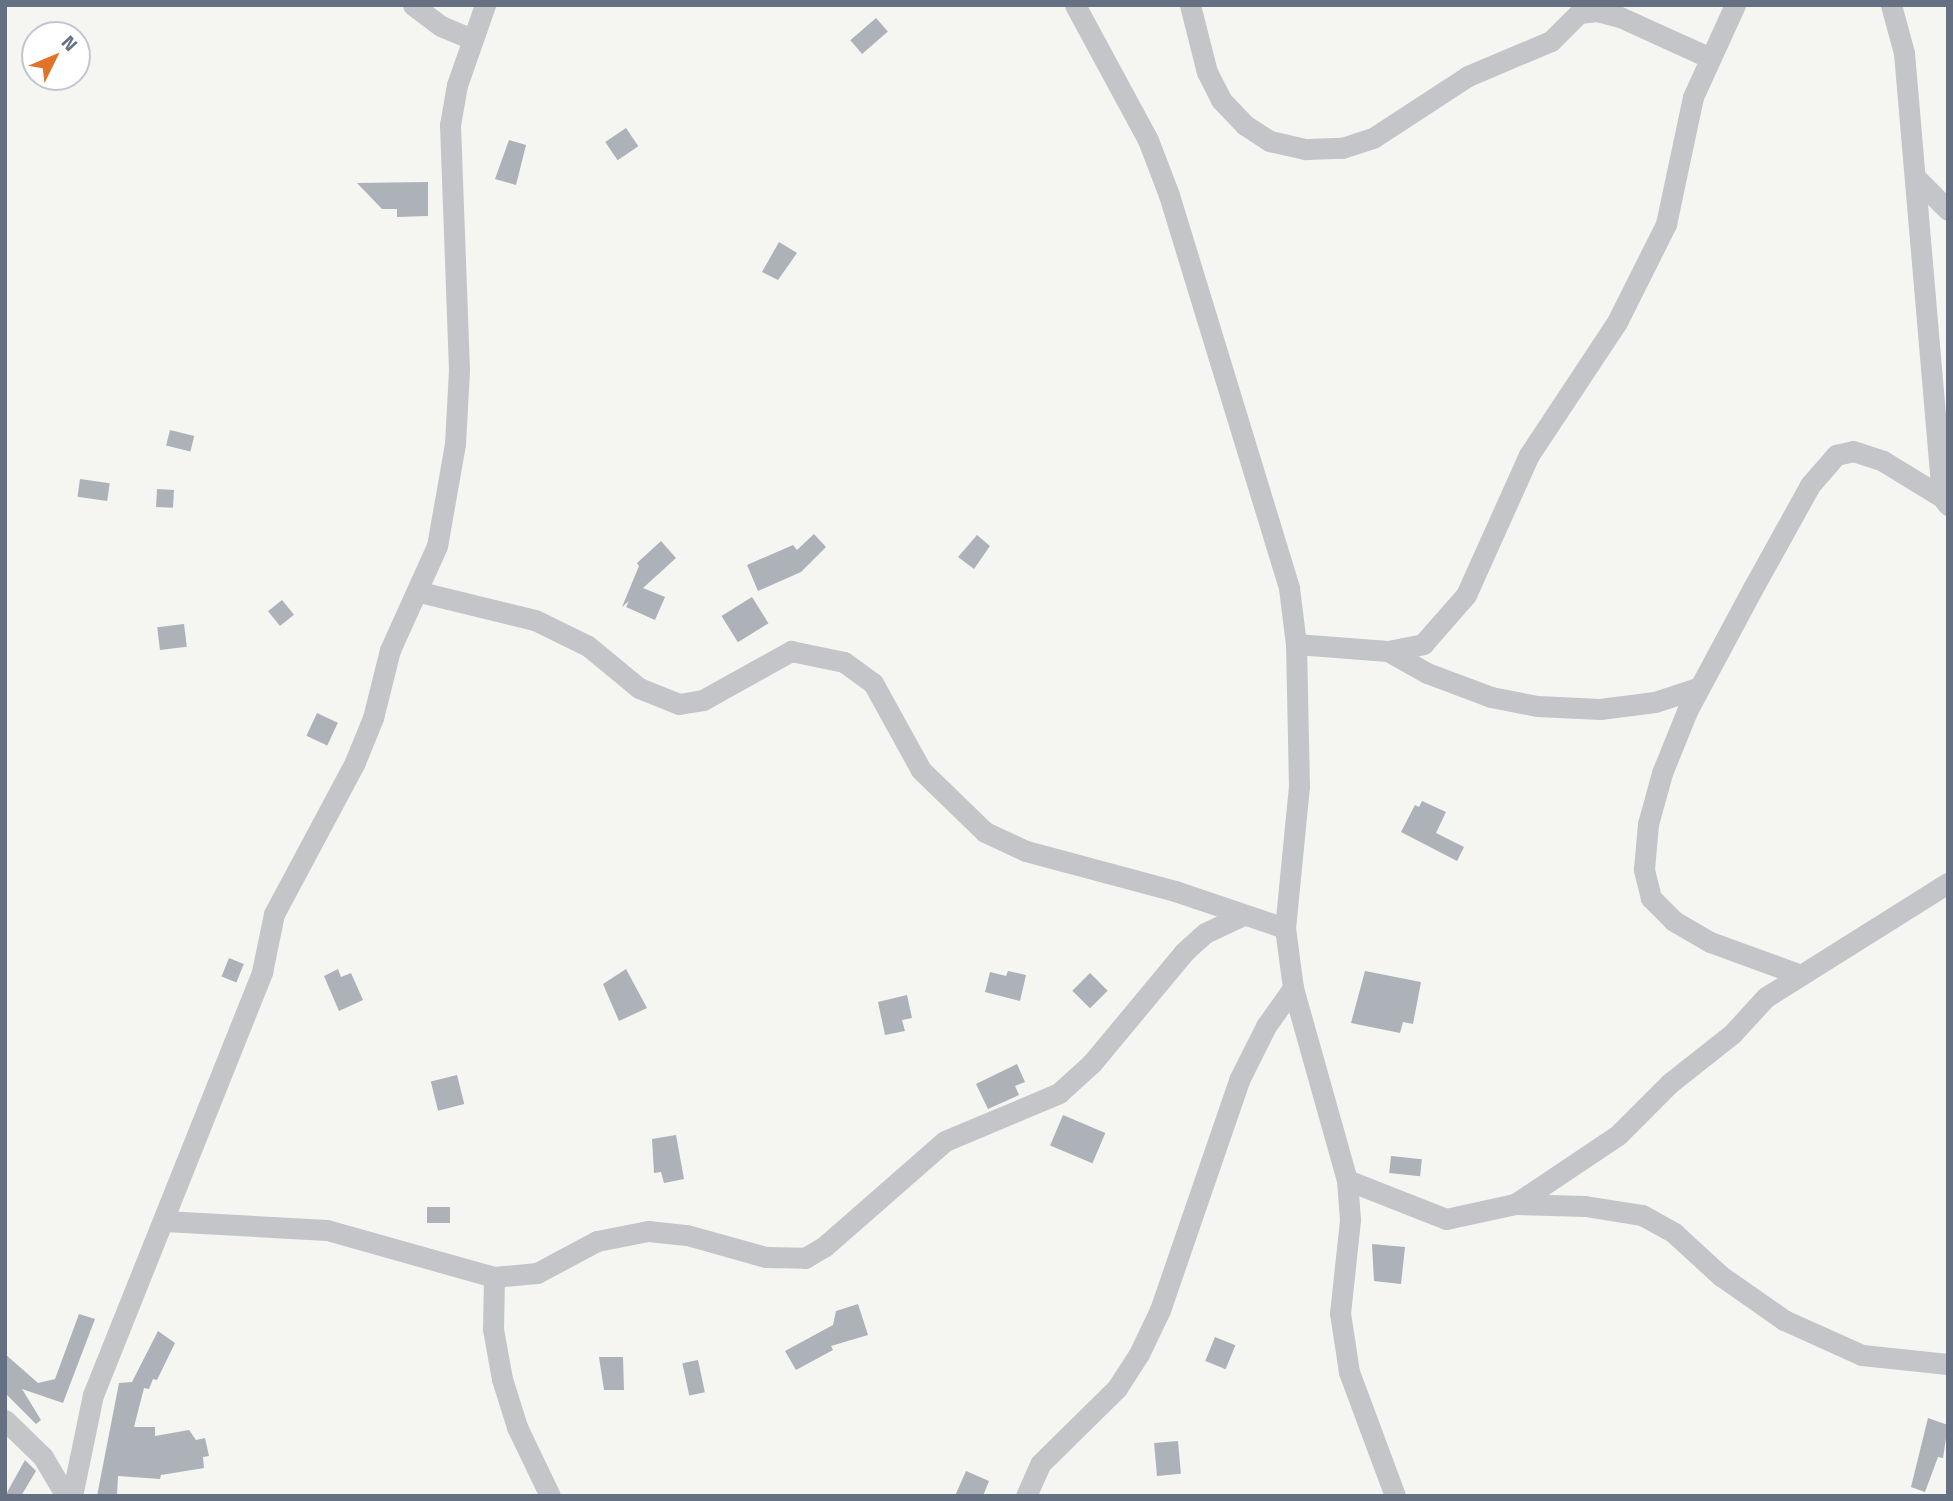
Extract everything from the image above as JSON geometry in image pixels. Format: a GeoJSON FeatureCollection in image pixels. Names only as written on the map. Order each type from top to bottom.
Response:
{"type":"FeatureCollection","features":[{"type":"Feature","properties":{"kind":"street"},"geometry":{"type":"LineString","coordinates":[[413,5],[441,26],[471,39]]}},
{"type":"Feature","properties":{"kind":"street"},"geometry":{"type":"LineString","coordinates":[[72,1496],[93,1395],[165,1221],[262,972],[274,914],[355,762],[373,718],[390,650],[420,592],[438,546],[455,444],[458,312],[450,219],[450,125],[471,39],[485,5]]}},
{"type":"Feature","properties":{"kind":"street"},"geometry":{"type":"LineString","coordinates":[[1075,5],[1148,141],[1169,195],[1289,589],[1296,644],[1298,786],[1285,928],[1293,988],[1347,1180],[1350,1220],[1341,1281],[1344,1341],[1359,1405],[1395,1496]]}},
{"type":"Feature","properties":{"kind":"street"},"geometry":{"type":"LineString","coordinates":[[1190,5],[1207,72],[1221,100],[1245,125],[1270,142],[1306,149],[1342,148],[1373,138],[1468,76],[1551,41],[1579,13],[1597,10],[1620,16],[1679,47],[1708,57]]}},
{"type":"Feature","properties":{"kind":"street"},"geometry":{"type":"LineString","coordinates":[[1296,644],[1388,651],[1423,644],[1466,595],[1529,455],[1617,322],[1666,224],[1693,97],[1708,57],[1735,5]]}},
{"type":"Feature","properties":{"kind":"street"},"geometry":{"type":"LineString","coordinates":[[1891,5],[1904,53],[1945,501]]}},
{"type":"Feature","properties":{"kind":"street"},"geometry":{"type":"LineString","coordinates":[[1917,179],[1948,210]]}},
{"type":"Feature","properties":{"kind":"street"},"geometry":{"type":"LineString","coordinates":[[1801,975],[1710,942],[1674,921],[1651,898],[1644,869],[1648,824],[1662,773],[1700,687],[1810,485],[1836,455],[1853,451],[1883,461],[1945,501]]}},
{"type":"Feature","properties":{"kind":"street"},"geometry":{"type":"LineString","coordinates":[[420,592],[535,620],[589,646],[639,688],[679,704],[703,700],[791,651],[844,662],[873,683],[921,770],[985,832],[1026,851],[1175,891],[1241,916],[1285,928]]}},
{"type":"Feature","properties":{"kind":"street"},"geometry":{"type":"LineString","coordinates":[[1388,651],[1427,674],[1491,697],[1537,706],[1600,709],[1655,702],[1700,687]]}},
{"type":"Feature","properties":{"kind":"street"},"geometry":{"type":"LineString","coordinates":[[1515,1205],[1618,1135],[1670,1083],[1732,1034],[1766,997],[1948,883]]}},
{"type":"Feature","properties":{"kind":"street"},"geometry":{"type":"LineString","coordinates":[[165,1221],[295,1224],[361,1236],[494,1277],[537,1273],[597,1241],[648,1231],[687,1235],[766,1257],[805,1258],[825,1246],[945,1141],[1059,1093],[1092,1063],[1184,952],[1205,933],[1241,916]]}},
{"type":"Feature","properties":{"kind":"street"},"geometry":{"type":"LineString","coordinates":[[1026,1496],[1040,1464],[1110,1396],[1139,1354],[1160,1310],[1239,1080],[1266,1026],[1293,988]]}},
{"type":"Feature","properties":{"kind":"street"},"geometry":{"type":"LineString","coordinates":[[1347,1180],[1446,1219],[1515,1205],[1585,1206],[1642,1215],[1658,1220],[1721,1276],[1794,1325],[1862,1355],[1948,1364]]}},
{"type":"Feature","properties":{"kind":"street"},"geometry":{"type":"LineString","coordinates":[[494,1277],[493,1329],[502,1378],[517,1427],[550,1496]]}},
{"type":"Feature","properties":{"kind":"street"},"geometry":{"type":"LineString","coordinates":[[7,1423],[43,1457],[66,1496]]}},
{"type":"Feature","properties":{"kind":"building"},"geometry":{"type":"Polygon","coordinates":[[[876,18],[888,32],[862,54],[850,40],[876,18]]]}},
{"type":"Feature","properties":{"kind":"building"},"geometry":{"type":"Polygon","coordinates":[[[626,128],[638,146],[618,160],[605,142],[626,128]]]}},
{"type":"Feature","properties":{"kind":"building"},"geometry":{"type":"Polygon","coordinates":[[[509,140],[526,145],[516,185],[495,179],[509,140]]]}},
{"type":"Feature","properties":{"kind":"building"},"geometry":{"type":"Polygon","coordinates":[[[428,182],[428,216],[397,217],[397,209],[382,209],[357,183],[428,182]]]}},
{"type":"Feature","properties":{"kind":"building"},"geometry":{"type":"Polygon","coordinates":[[[779,242],[797,253],[778,280],[762,272],[779,242]]]}},
{"type":"Feature","properties":{"kind":"building"},"geometry":{"type":"Polygon","coordinates":[[[170,430],[194,436],[190,452],[166,446],[170,430]]]}},
{"type":"Feature","properties":{"kind":"building"},"geometry":{"type":"Polygon","coordinates":[[[80,479],[110,483],[107,501],[77,497],[80,479]]]}},
{"type":"Feature","properties":{"kind":"building"},"geometry":{"type":"Polygon","coordinates":[[[157,489],[174,490],[173,508],[156,507],[157,489]]]}},
{"type":"Feature","properties":{"kind":"building"},"geometry":{"type":"Polygon","coordinates":[[[814,534],[826,547],[801,572],[758,591],[747,565],[793,545],[797,550],[814,534]]]}},
{"type":"Feature","properties":{"kind":"building"},"geometry":{"type":"Polygon","coordinates":[[[977,535],[990,546],[974,569],[958,557],[977,535]]]}},
{"type":"Feature","properties":{"kind":"building"},"geometry":{"type":"Polygon","coordinates":[[[661,541],[676,558],[643,588],[665,597],[655,620],[626,607],[629,601],[622,607],[639,566],[637,563],[661,541]]]}},
{"type":"Feature","properties":{"kind":"building"},"geometry":{"type":"Polygon","coordinates":[[[752,597],[768,623],[738,642],[721,616],[752,597]]]}},
{"type":"Feature","properties":{"kind":"building"},"geometry":{"type":"Polygon","coordinates":[[[282,600],[294,615],[280,626],[268,611],[282,600]]]}},
{"type":"Feature","properties":{"kind":"building"},"geometry":{"type":"Polygon","coordinates":[[[184,624],[187,647],[160,650],[157,627],[184,624]]]}},
{"type":"Feature","properties":{"kind":"building"},"geometry":{"type":"Polygon","coordinates":[[[317,713],[338,723],[327,745],[306,736],[317,713]]]}},
{"type":"Feature","properties":{"kind":"building"},"geometry":{"type":"Polygon","coordinates":[[[1422,801],[1446,812],[1436,833],[1464,847],[1457,861],[1401,832],[1415,805],[1419,807],[1422,801]]]}},
{"type":"Feature","properties":{"kind":"building"},"geometry":{"type":"Polygon","coordinates":[[[229,958],[244,964],[236,983],[222,977],[229,958]]]}},
{"type":"Feature","properties":{"kind":"building"},"geometry":{"type":"Polygon","coordinates":[[[338,969],[341,977],[351,973],[363,1000],[339,1011],[324,976],[338,969]]]}},
{"type":"Feature","properties":{"kind":"building"},"geometry":{"type":"Polygon","coordinates":[[[626,969],[647,1008],[619,1021],[603,984],[626,969]]]}},
{"type":"Feature","properties":{"kind":"building"},"geometry":{"type":"Polygon","coordinates":[[[1008,971],[1026,975],[1020,1001],[985,992],[990,972],[1006,976],[1008,971]]]}},
{"type":"Feature","properties":{"kind":"building"},"geometry":{"type":"Polygon","coordinates":[[[1365,971],[1421,982],[1413,1024],[1403,1022],[1400,1033],[1351,1023],[1365,971]]]}},
{"type":"Feature","properties":{"kind":"building"},"geometry":{"type":"Polygon","coordinates":[[[1090,973],[1108,991],[1090,1008],[1072,991],[1090,973]]]}},
{"type":"Feature","properties":{"kind":"building"},"geometry":{"type":"Polygon","coordinates":[[[907,995],[912,1018],[902,1020],[905,1031],[885,1035],[878,1002],[907,995]]]}},
{"type":"Feature","properties":{"kind":"building"},"geometry":{"type":"Polygon","coordinates":[[[1017,1064],[1025,1082],[1015,1086],[1019,1095],[988,1109],[976,1084],[1017,1064]]]}},
{"type":"Feature","properties":{"kind":"building"},"geometry":{"type":"Polygon","coordinates":[[[457,1075],[464,1104],[438,1111],[431,1082],[457,1075]]]}},
{"type":"Feature","properties":{"kind":"building"},"geometry":{"type":"Polygon","coordinates":[[[1063,1115],[1105,1133],[1092,1163],[1050,1145],[1063,1115]]]}},
{"type":"Feature","properties":{"kind":"building"},"geometry":{"type":"Polygon","coordinates":[[[676,1135],[684,1179],[664,1183],[661,1172],[654,1173],[652,1139],[676,1135]]]}},
{"type":"Feature","properties":{"kind":"building"},"geometry":{"type":"Polygon","coordinates":[[[1391,1156],[1422,1159],[1420,1176],[1389,1173],[1391,1156]]]}},
{"type":"Feature","properties":{"kind":"building"},"geometry":{"type":"Polygon","coordinates":[[[427,1207],[450,1207],[450,1223],[427,1223],[427,1207]]]}},
{"type":"Feature","properties":{"kind":"building"},"geometry":{"type":"Polygon","coordinates":[[[1372,1244],[1405,1247],[1401,1284],[1374,1281],[1372,1244]]]}},
{"type":"Feature","properties":{"kind":"building"},"geometry":{"type":"Polygon","coordinates":[[[858,1304],[868,1335],[831,1346],[833,1350],[796,1370],[785,1351],[833,1325],[836,1311],[858,1304]]]}},
{"type":"Feature","properties":{"kind":"building"},"geometry":{"type":"Polygon","coordinates":[[[79,1314],[95,1319],[63,1403],[22,1389],[41,1420],[36,1424],[5,1393],[5,1354],[38,1383],[55,1379],[79,1314]]]}},
{"type":"Feature","properties":{"kind":"building"},"geometry":{"type":"Polygon","coordinates":[[[158,1331],[175,1343],[157,1380],[153,1379],[149,1389],[144,1388],[134,1427],[155,1427],[155,1436],[189,1430],[196,1440],[205,1438],[209,1456],[203,1457],[204,1468],[161,1475],[160,1479],[118,1476],[117,1496],[97,1496],[119,1383],[132,1382],[158,1331]]]}},
{"type":"Feature","properties":{"kind":"building"},"geometry":{"type":"Polygon","coordinates":[[[1215,1337],[1235,1345],[1226,1369],[1205,1361],[1215,1337]]]}},
{"type":"Feature","properties":{"kind":"building"},"geometry":{"type":"Polygon","coordinates":[[[599,1357],[623,1357],[624,1390],[604,1390],[599,1357]]]}},
{"type":"Feature","properties":{"kind":"building"},"geometry":{"type":"Polygon","coordinates":[[[698,1360],[705,1392],[689,1396],[682,1363],[698,1360]]]}},
{"type":"Feature","properties":{"kind":"building"},"geometry":{"type":"Polygon","coordinates":[[[1928,1418],[1948,1425],[1943,1458],[1938,1457],[1925,1492],[1911,1487],[1928,1418]]]}},
{"type":"Feature","properties":{"kind":"building"},"geometry":{"type":"Polygon","coordinates":[[[1178,1441],[1181,1474],[1157,1476],[1154,1443],[1178,1441]]]}},
{"type":"Feature","properties":{"kind":"building"},"geometry":{"type":"Polygon","coordinates":[[[25,1460],[36,1471],[21,1496],[5,1496],[25,1460]]]}},
{"type":"Feature","properties":{"kind":"building"},"geometry":{"type":"Polygon","coordinates":[[[966,1471],[989,1481],[983,1496],[955,1496],[966,1471]]]}}]}
